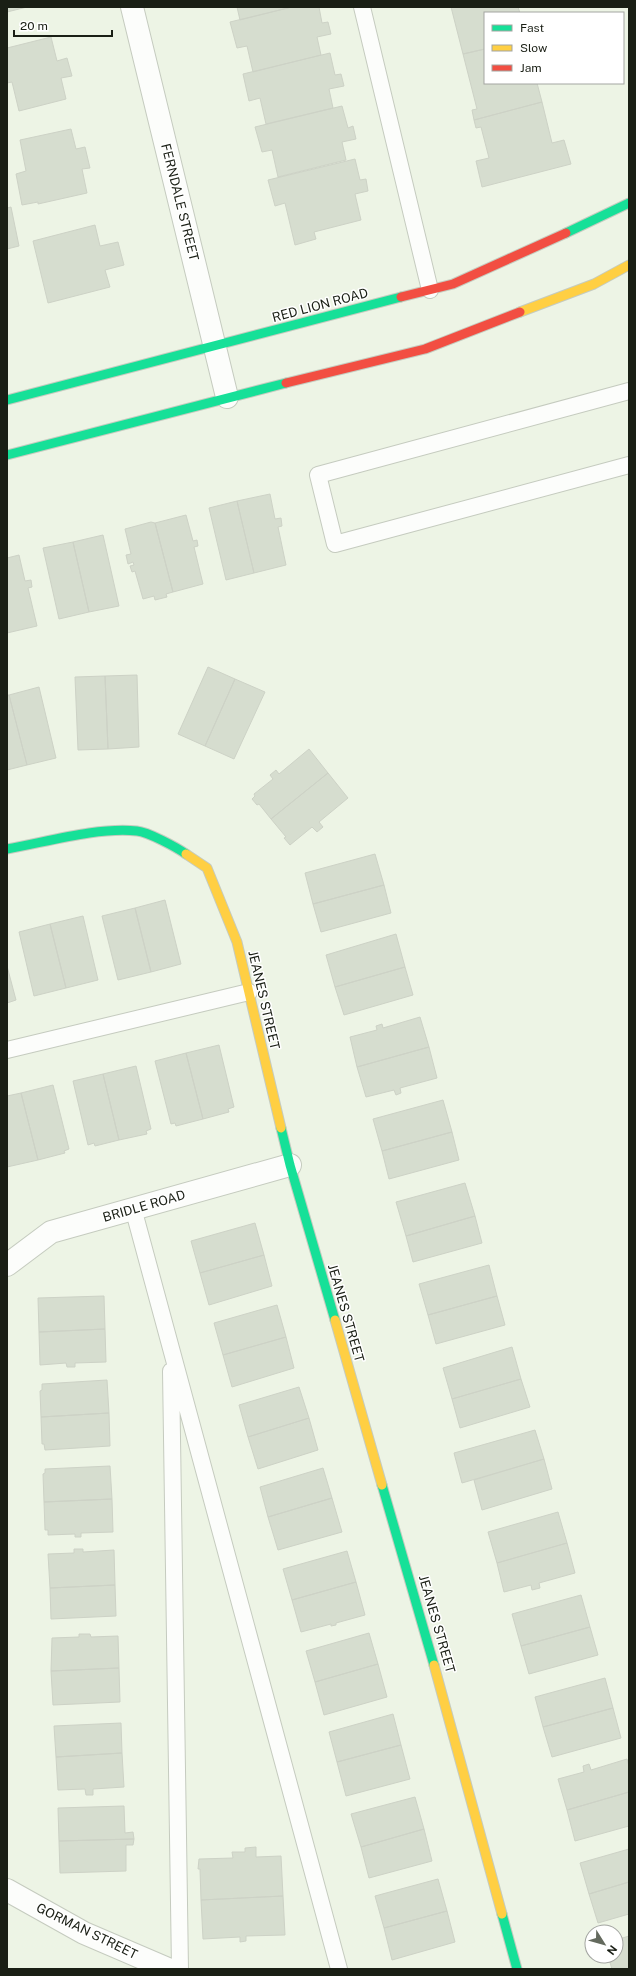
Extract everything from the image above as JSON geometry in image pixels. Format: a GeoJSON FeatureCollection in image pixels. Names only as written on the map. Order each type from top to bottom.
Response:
{"type":"FeatureCollection","features":[{"type":"Feature","properties":{"kind":"street","name":"FERNDALE STREET"},"geometry":{"type":"LineString","coordinates":[[132,7],[227,397]]}},
{"type":"Feature","properties":{"kind":"street","name":"RED LION ROAD"},"geometry":{"type":"LineString","coordinates":[[7,400],[453,284],[514,258],[629,203]]}},
{"type":"Feature","properties":{"kind":"street"},"geometry":{"type":"LineString","coordinates":[[7,455],[227,397],[425,349],[594,284],[629,265]]}},
{"type":"Feature","properties":{"kind":"street","name":"JEANES STREET"},"geometry":{"type":"LineString","coordinates":[[7,849],[99,832],[138,832],[176,847],[207,868],[237,942],[290,1165],[440,1681],[517,1969]]}},
{"type":"Feature","properties":{"kind":"street","name":"BRIDLE ROAD"},"geometry":{"type":"LineString","coordinates":[[7,1265],[51,1232],[290,1165]]}},
{"type":"Feature","properties":{"kind":"street","name":"GORMAN STREET"},"geometry":{"type":"LineString","coordinates":[[7,1890],[84,1932],[168,1969]]}},
{"type":"Feature","properties":{"kind":"lane"},"geometry":{"type":"LineString","coordinates":[[362,7],[430,290]]}},
{"type":"Feature","properties":{"kind":"lane"},"geometry":{"type":"LineString","coordinates":[[629,391],[318,475],[336,544],[629,465]]}},
{"type":"Feature","properties":{"kind":"lane"},"geometry":{"type":"LineString","coordinates":[[7,1050],[249,992]]}},
{"type":"Feature","properties":{"kind":"lane"},"geometry":{"type":"LineString","coordinates":[[133,1208],[340,1969]]}},
{"type":"Feature","properties":{"kind":"lane"},"geometry":{"type":"LineString","coordinates":[[170,1347],[180,1969]]}},
{"type":"Feature","properties":{"kind":"building"},"geometry":{"type":"Polygon","coordinates":[[[7,7],[27,7],[7,12],[7,7]]]}},
{"type":"Feature","properties":{"kind":"building"},"geometry":{"type":"Polygon","coordinates":[[[237,7],[292,7],[240,20],[237,7]]]}},
{"type":"Feature","properties":{"kind":"building"},"geometry":{"type":"Polygon","coordinates":[[[292,7],[319,7],[322,23],[328,22],[331,34],[317,37],[321,55],[253,72],[247,46],[237,48],[230,22],[292,7]]]}},
{"type":"Feature","properties":{"kind":"building"},"geometry":{"type":"Polygon","coordinates":[[[451,7],[518,7],[520,12],[484,12],[484,49],[463,54],[451,7]]]}},
{"type":"Feature","properties":{"kind":"building"},"geometry":{"type":"Polygon","coordinates":[[[51,37],[57,61],[67,58],[72,76],[61,78],[66,99],[19,111],[12,82],[7,83],[7,48],[51,37]]]}},
{"type":"Feature","properties":{"kind":"building"},"geometry":{"type":"Polygon","coordinates":[[[484,49],[484,84],[537,84],[542,102],[474,120],[472,110],[477,109],[463,54],[484,49]]]}},
{"type":"Feature","properties":{"kind":"building"},"geometry":{"type":"Polygon","coordinates":[[[330,53],[335,75],[341,74],[344,86],[329,89],[333,108],[266,124],[260,98],[249,101],[243,74],[330,53]]]}},
{"type":"Feature","properties":{"kind":"building"},"geometry":{"type":"Polygon","coordinates":[[[542,102],[552,143],[564,140],[571,164],[482,187],[476,161],[489,158],[481,127],[476,128],[474,120],[542,102]]]}},
{"type":"Feature","properties":{"kind":"building"},"geometry":{"type":"Polygon","coordinates":[[[342,106],[348,128],[353,126],[356,139],[342,142],[346,160],[278,177],[272,150],[262,152],[255,127],[342,106]]]}},
{"type":"Feature","properties":{"kind":"building"},"geometry":{"type":"Polygon","coordinates":[[[71,129],[76,149],[85,147],[90,168],[82,169],[87,193],[38,204],[38,202],[22,205],[16,174],[26,171],[20,140],[71,129]]]}},
{"type":"Feature","properties":{"kind":"building"},"geometry":{"type":"Polygon","coordinates":[[[355,159],[360,180],[366,179],[368,191],[355,194],[361,220],[314,232],[316,239],[295,245],[285,203],[275,206],[268,180],[355,159]]]}},
{"type":"Feature","properties":{"kind":"building"},"geometry":{"type":"Polygon","coordinates":[[[11,207],[19,246],[7,249],[7,208],[11,207]]]}},
{"type":"Feature","properties":{"kind":"building"},"geometry":{"type":"Polygon","coordinates":[[[95,225],[100,246],[118,242],[124,265],[105,270],[110,287],[48,303],[33,241],[95,225]]]}},
{"type":"Feature","properties":{"kind":"building"},"geometry":{"type":"Polygon","coordinates":[[[270,494],[275,519],[281,518],[282,526],[278,527],[286,565],[254,573],[237,501],[270,494]]]}},
{"type":"Feature","properties":{"kind":"building"},"geometry":{"type":"Polygon","coordinates":[[[237,501],[254,573],[226,580],[209,508],[237,501]]]}},
{"type":"Feature","properties":{"kind":"building"},"geometry":{"type":"Polygon","coordinates":[[[186,515],[193,541],[197,540],[198,546],[194,547],[203,584],[173,592],[155,523],[186,515]]]}},
{"type":"Feature","properties":{"kind":"building"},"geometry":{"type":"Polygon","coordinates":[[[151,522],[155,523],[173,592],[166,594],[167,597],[155,600],[154,596],[143,599],[135,571],[132,572],[130,566],[134,565],[133,562],[128,564],[126,555],[131,554],[125,529],[151,522]]]}},
{"type":"Feature","properties":{"kind":"building"},"geometry":{"type":"Polygon","coordinates":[[[103,535],[119,606],[89,612],[73,542],[103,535]]]}},
{"type":"Feature","properties":{"kind":"building"},"geometry":{"type":"Polygon","coordinates":[[[73,542],[89,612],[59,619],[43,548],[73,542]]]}},
{"type":"Feature","properties":{"kind":"building"},"geometry":{"type":"Polygon","coordinates":[[[19,555],[25,581],[31,580],[32,587],[28,588],[37,626],[7,633],[7,558],[19,555]]]}},
{"type":"Feature","properties":{"kind":"building"},"geometry":{"type":"Polygon","coordinates":[[[208,667],[235,679],[205,746],[178,734],[208,667]]]}},
{"type":"Feature","properties":{"kind":"building"},"geometry":{"type":"Polygon","coordinates":[[[137,675],[139,747],[108,749],[105,676],[137,675]]]}},
{"type":"Feature","properties":{"kind":"building"},"geometry":{"type":"Polygon","coordinates":[[[105,676],[108,749],[78,750],[75,677],[105,676]]]}},
{"type":"Feature","properties":{"kind":"building"},"geometry":{"type":"Polygon","coordinates":[[[235,679],[265,692],[234,759],[205,746],[235,679]]]}},
{"type":"Feature","properties":{"kind":"building"},"geometry":{"type":"Polygon","coordinates":[[[39,687],[56,758],[27,765],[9,695],[39,687]]]}},
{"type":"Feature","properties":{"kind":"building"},"geometry":{"type":"Polygon","coordinates":[[[7,695],[9,695],[27,765],[7,770],[7,695]]]}},
{"type":"Feature","properties":{"kind":"building"},"geometry":{"type":"Polygon","coordinates":[[[309,749],[328,773],[271,819],[259,804],[257,805],[252,799],[255,796],[254,794],[273,779],[270,775],[276,770],[279,774],[309,749]]]}},
{"type":"Feature","properties":{"kind":"building"},"geometry":{"type":"Polygon","coordinates":[[[328,773],[348,798],[319,822],[323,827],[317,832],[312,827],[290,845],[284,838],[286,837],[271,819],[328,773]]]}},
{"type":"Feature","properties":{"kind":"building"},"geometry":{"type":"Polygon","coordinates":[[[375,854],[384,885],[313,904],[305,873],[375,854]]]}},
{"type":"Feature","properties":{"kind":"building"},"geometry":{"type":"Polygon","coordinates":[[[384,885],[391,913],[321,932],[313,904],[384,885]]]}},
{"type":"Feature","properties":{"kind":"building"},"geometry":{"type":"Polygon","coordinates":[[[165,900],[181,964],[151,972],[135,908],[165,900]]]}},
{"type":"Feature","properties":{"kind":"building"},"geometry":{"type":"Polygon","coordinates":[[[135,908],[151,972],[118,980],[102,916],[135,908]]]}},
{"type":"Feature","properties":{"kind":"building"},"geometry":{"type":"Polygon","coordinates":[[[83,916],[98,980],[66,988],[50,924],[83,916]]]}},
{"type":"Feature","properties":{"kind":"building"},"geometry":{"type":"Polygon","coordinates":[[[50,924],[66,988],[34,996],[19,932],[50,924]]]}},
{"type":"Feature","properties":{"kind":"building"},"geometry":{"type":"Polygon","coordinates":[[[396,934],[405,967],[335,987],[326,955],[396,934]]]}},
{"type":"Feature","properties":{"kind":"building"},"geometry":{"type":"Polygon","coordinates":[[[7,966],[16,1000],[7,1003],[7,966]]]}},
{"type":"Feature","properties":{"kind":"building"},"geometry":{"type":"Polygon","coordinates":[[[405,967],[413,995],[344,1015],[335,987],[405,967]]]}},
{"type":"Feature","properties":{"kind":"building"},"geometry":{"type":"Polygon","coordinates":[[[420,1017],[429,1047],[357,1067],[350,1037],[377,1030],[376,1026],[382,1024],[383,1028],[420,1017]]]}},
{"type":"Feature","properties":{"kind":"building"},"geometry":{"type":"Polygon","coordinates":[[[219,1045],[234,1107],[228,1109],[229,1112],[203,1119],[186,1053],[219,1045]]]}},
{"type":"Feature","properties":{"kind":"building"},"geometry":{"type":"Polygon","coordinates":[[[429,1047],[437,1078],[400,1088],[401,1093],[396,1095],[394,1090],[366,1097],[357,1067],[429,1047]]]}},
{"type":"Feature","properties":{"kind":"building"},"geometry":{"type":"Polygon","coordinates":[[[186,1053],[203,1119],[176,1126],[175,1123],[171,1124],[155,1061],[186,1053]]]}},
{"type":"Feature","properties":{"kind":"building"},"geometry":{"type":"Polygon","coordinates":[[[136,1066],[151,1129],[146,1131],[147,1134],[119,1140],[103,1074],[136,1066]]]}},
{"type":"Feature","properties":{"kind":"building"},"geometry":{"type":"Polygon","coordinates":[[[103,1074],[119,1140],[95,1146],[94,1143],[88,1145],[73,1081],[103,1074]]]}},
{"type":"Feature","properties":{"kind":"building"},"geometry":{"type":"Polygon","coordinates":[[[53,1085],[69,1149],[64,1151],[65,1153],[38,1160],[21,1093],[53,1085]]]}},
{"type":"Feature","properties":{"kind":"building"},"geometry":{"type":"Polygon","coordinates":[[[21,1093],[38,1160],[7,1167],[7,1096],[21,1093]]]}},
{"type":"Feature","properties":{"kind":"building"},"geometry":{"type":"Polygon","coordinates":[[[443,1100],[452,1132],[382,1151],[373,1119],[443,1100]]]}},
{"type":"Feature","properties":{"kind":"building"},"geometry":{"type":"Polygon","coordinates":[[[452,1132],[459,1160],[389,1179],[382,1151],[452,1132]]]}},
{"type":"Feature","properties":{"kind":"building"},"geometry":{"type":"Polygon","coordinates":[[[465,1183],[475,1216],[406,1236],[396,1202],[465,1183]]]}},
{"type":"Feature","properties":{"kind":"building"},"geometry":{"type":"Polygon","coordinates":[[[475,1216],[482,1243],[413,1262],[406,1236],[475,1216]]]}},
{"type":"Feature","properties":{"kind":"building"},"geometry":{"type":"Polygon","coordinates":[[[255,1223],[264,1255],[200,1273],[191,1241],[255,1223]]]}},
{"type":"Feature","properties":{"kind":"building"},"geometry":{"type":"Polygon","coordinates":[[[264,1255],[272,1286],[209,1305],[200,1273],[264,1255]]]}},
{"type":"Feature","properties":{"kind":"building"},"geometry":{"type":"Polygon","coordinates":[[[489,1265],[497,1296],[428,1315],[419,1284],[489,1265]]]}},
{"type":"Feature","properties":{"kind":"building"},"geometry":{"type":"Polygon","coordinates":[[[104,1296],[105,1329],[39,1332],[38,1298],[104,1296]]]}},
{"type":"Feature","properties":{"kind":"building"},"geometry":{"type":"Polygon","coordinates":[[[497,1296],[505,1325],[436,1344],[428,1315],[497,1296]]]}},
{"type":"Feature","properties":{"kind":"building"},"geometry":{"type":"Polygon","coordinates":[[[277,1305],[286,1337],[223,1355],[214,1323],[277,1305]]]}},
{"type":"Feature","properties":{"kind":"building"},"geometry":{"type":"Polygon","coordinates":[[[105,1329],[106,1362],[75,1363],[75,1367],[67,1367],[66,1363],[40,1365],[39,1332],[105,1329]]]}},
{"type":"Feature","properties":{"kind":"building"},"geometry":{"type":"Polygon","coordinates":[[[286,1337],[294,1368],[232,1387],[223,1355],[286,1337]]]}},
{"type":"Feature","properties":{"kind":"building"},"geometry":{"type":"Polygon","coordinates":[[[512,1347],[521,1379],[452,1399],[443,1368],[512,1347]]]}},
{"type":"Feature","properties":{"kind":"building"},"geometry":{"type":"Polygon","coordinates":[[[521,1379],[530,1407],[460,1428],[452,1399],[521,1379]]]}},
{"type":"Feature","properties":{"kind":"building"},"geometry":{"type":"Polygon","coordinates":[[[107,1380],[109,1413],[41,1417],[40,1391],[42,1390],[42,1384],[107,1380]]]}},
{"type":"Feature","properties":{"kind":"building"},"geometry":{"type":"Polygon","coordinates":[[[299,1387],[309,1418],[248,1437],[239,1405],[299,1387]]]}},
{"type":"Feature","properties":{"kind":"building"},"geometry":{"type":"Polygon","coordinates":[[[109,1413],[110,1446],[45,1450],[44,1444],[42,1444],[41,1417],[109,1413]]]}},
{"type":"Feature","properties":{"kind":"building"},"geometry":{"type":"Polygon","coordinates":[[[309,1418],[318,1450],[258,1469],[248,1437],[309,1418]]]}},
{"type":"Feature","properties":{"kind":"building"},"geometry":{"type":"Polygon","coordinates":[[[535,1430],[544,1459],[462,1483],[454,1453],[535,1430]]]}},
{"type":"Feature","properties":{"kind":"building"},"geometry":{"type":"Polygon","coordinates":[[[544,1459],[552,1489],[482,1510],[474,1480],[544,1459]]]}},
{"type":"Feature","properties":{"kind":"building"},"geometry":{"type":"Polygon","coordinates":[[[110,1466],[112,1499],[44,1502],[43,1474],[45,1473],[45,1469],[110,1466]]]}},
{"type":"Feature","properties":{"kind":"building"},"geometry":{"type":"Polygon","coordinates":[[[323,1468],[332,1498],[268,1517],[260,1487],[323,1468]]]}},
{"type":"Feature","properties":{"kind":"building"},"geometry":{"type":"Polygon","coordinates":[[[332,1498],[342,1532],[278,1550],[268,1517],[332,1498]]]}},
{"type":"Feature","properties":{"kind":"building"},"geometry":{"type":"Polygon","coordinates":[[[112,1499],[113,1532],[81,1533],[81,1537],[75,1537],[75,1534],[48,1535],[48,1530],[45,1530],[44,1502],[112,1499]]]}},
{"type":"Feature","properties":{"kind":"building"},"geometry":{"type":"Polygon","coordinates":[[[558,1512],[567,1543],[497,1563],[488,1532],[558,1512]]]}},
{"type":"Feature","properties":{"kind":"building"},"geometry":{"type":"Polygon","coordinates":[[[567,1543],[575,1573],[539,1583],[540,1588],[532,1590],[531,1585],[504,1592],[497,1563],[567,1543]]]}},
{"type":"Feature","properties":{"kind":"building"},"geometry":{"type":"Polygon","coordinates":[[[74,1549],[83,1549],[83,1552],[114,1550],[115,1585],[50,1588],[48,1554],[74,1553],[74,1549]]]}},
{"type":"Feature","properties":{"kind":"building"},"geometry":{"type":"Polygon","coordinates":[[[347,1551],[356,1582],[292,1600],[283,1569],[347,1551]]]}},
{"type":"Feature","properties":{"kind":"building"},"geometry":{"type":"Polygon","coordinates":[[[356,1582],[365,1615],[336,1623],[336,1625],[331,1626],[331,1624],[301,1632],[292,1600],[356,1582]]]}},
{"type":"Feature","properties":{"kind":"building"},"geometry":{"type":"Polygon","coordinates":[[[115,1585],[116,1616],[51,1619],[50,1588],[115,1585]]]}},
{"type":"Feature","properties":{"kind":"building"},"geometry":{"type":"Polygon","coordinates":[[[581,1595],[590,1627],[521,1646],[512,1614],[581,1595]]]}},
{"type":"Feature","properties":{"kind":"building"},"geometry":{"type":"Polygon","coordinates":[[[590,1627],[598,1655],[529,1674],[521,1646],[590,1627]]]}},
{"type":"Feature","properties":{"kind":"building"},"geometry":{"type":"Polygon","coordinates":[[[369,1633],[378,1664],[315,1682],[306,1651],[369,1633]]]}},
{"type":"Feature","properties":{"kind":"building"},"geometry":{"type":"Polygon","coordinates":[[[79,1634],[90,1634],[91,1637],[118,1636],[119,1668],[51,1671],[52,1638],[79,1637],[79,1634]]]}},
{"type":"Feature","properties":{"kind":"building"},"geometry":{"type":"Polygon","coordinates":[[[378,1664],[387,1697],[324,1715],[315,1682],[378,1664]]]}},
{"type":"Feature","properties":{"kind":"building"},"geometry":{"type":"Polygon","coordinates":[[[119,1668],[120,1702],[53,1705],[51,1671],[119,1668]]]}},
{"type":"Feature","properties":{"kind":"building"},"geometry":{"type":"Polygon","coordinates":[[[605,1678],[613,1708],[543,1727],[535,1697],[605,1678]]]}},
{"type":"Feature","properties":{"kind":"building"},"geometry":{"type":"Polygon","coordinates":[[[613,1708],[621,1738],[552,1757],[543,1727],[613,1708]]]}},
{"type":"Feature","properties":{"kind":"building"},"geometry":{"type":"Polygon","coordinates":[[[393,1714],[401,1745],[337,1762],[329,1732],[393,1714]]]}},
{"type":"Feature","properties":{"kind":"building"},"geometry":{"type":"Polygon","coordinates":[[[121,1723],[122,1753],[56,1757],[54,1726],[121,1723]]]}},
{"type":"Feature","properties":{"kind":"building"},"geometry":{"type":"Polygon","coordinates":[[[401,1745],[410,1779],[346,1796],[337,1762],[401,1745]]]}},
{"type":"Feature","properties":{"kind":"building"},"geometry":{"type":"Polygon","coordinates":[[[122,1753],[124,1787],[93,1789],[93,1795],[86,1795],[85,1789],[58,1790],[56,1757],[122,1753]]]}},
{"type":"Feature","properties":{"kind":"building"},"geometry":{"type":"Polygon","coordinates":[[[627,1759],[629,1766],[629,1792],[567,1810],[558,1779],[584,1772],[583,1766],[589,1764],[591,1770],[627,1759]]]}},
{"type":"Feature","properties":{"kind":"building"},"geometry":{"type":"Polygon","coordinates":[[[629,1792],[629,1826],[575,1841],[567,1810],[629,1792]]]}},
{"type":"Feature","properties":{"kind":"building"},"geometry":{"type":"Polygon","coordinates":[[[415,1797],[424,1829],[361,1847],[351,1814],[415,1797]]]}},
{"type":"Feature","properties":{"kind":"building"},"geometry":{"type":"Polygon","coordinates":[[[124,1806],[125,1833],[133,1832],[134,1839],[59,1841],[58,1808],[124,1806]]]}},
{"type":"Feature","properties":{"kind":"building"},"geometry":{"type":"Polygon","coordinates":[[[424,1829],[432,1861],[369,1878],[361,1847],[424,1829]]]}},
{"type":"Feature","properties":{"kind":"building"},"geometry":{"type":"Polygon","coordinates":[[[134,1839],[133,1845],[126,1845],[126,1871],[60,1873],[59,1841],[134,1839]]]}},
{"type":"Feature","properties":{"kind":"building"},"geometry":{"type":"Polygon","coordinates":[[[256,1847],[256,1857],[281,1856],[283,1896],[201,1900],[200,1869],[198,1869],[199,1859],[233,1858],[232,1852],[245,1852],[245,1848],[256,1847]]]}},
{"type":"Feature","properties":{"kind":"building"},"geometry":{"type":"Polygon","coordinates":[[[629,1849],[629,1882],[589,1894],[580,1863],[629,1849]]]}},
{"type":"Feature","properties":{"kind":"building"},"geometry":{"type":"Polygon","coordinates":[[[438,1879],[447,1911],[384,1928],[375,1896],[438,1879]]]}},
{"type":"Feature","properties":{"kind":"building"},"geometry":{"type":"Polygon","coordinates":[[[629,1882],[629,1914],[598,1923],[589,1894],[629,1882]]]}},
{"type":"Feature","properties":{"kind":"building"},"geometry":{"type":"Polygon","coordinates":[[[283,1896],[285,1935],[246,1936],[246,1941],[240,1942],[240,1937],[203,1939],[201,1900],[283,1896]]]}},
{"type":"Feature","properties":{"kind":"building"},"geometry":{"type":"Polygon","coordinates":[[[447,1911],[455,1942],[392,1960],[384,1928],[447,1911]]]}},
{"type":"Feature","properties":{"kind":"building"},"geometry":{"type":"Polygon","coordinates":[[[629,1936],[629,1969],[612,1969],[610,1964],[624,1964],[624,1938],[629,1936]]]}},
{"type":"Feature","properties":{"kind":"traffic: fast"},"geometry":{"type":"LineString","coordinates":[[566,233],[629,203]]}},
{"type":"Feature","properties":{"kind":"traffic: fast"},"geometry":{"type":"LineString","coordinates":[[7,400],[401,297]]}},
{"type":"Feature","properties":{"kind":"traffic: fast"},"geometry":{"type":"LineString","coordinates":[[7,455],[286,383]]}},
{"type":"Feature","properties":{"kind":"traffic: fast"},"geometry":{"type":"LineString","coordinates":[[7,849],[88,833],[121,830],[137,831],[148,834],[186,854]]}},
{"type":"Feature","properties":{"kind":"traffic: fast"},"geometry":{"type":"LineString","coordinates":[[281,1128],[290,1165],[335,1320]]}},
{"type":"Feature","properties":{"kind":"traffic: fast"},"geometry":{"type":"LineString","coordinates":[[382,1485],[434,1665]]}},
{"type":"Feature","properties":{"kind":"traffic: fast"},"geometry":{"type":"LineString","coordinates":[[502,1914],[517,1969]]}},
{"type":"Feature","properties":{"kind":"traffic: slow"},"geometry":{"type":"LineString","coordinates":[[520,312],[594,284],[629,265]]}},
{"type":"Feature","properties":{"kind":"traffic: slow"},"geometry":{"type":"LineString","coordinates":[[186,854],[207,868],[237,942],[281,1128]]}},
{"type":"Feature","properties":{"kind":"traffic: slow"},"geometry":{"type":"LineString","coordinates":[[335,1320],[382,1485]]}},
{"type":"Feature","properties":{"kind":"traffic: slow"},"geometry":{"type":"LineString","coordinates":[[434,1665],[502,1914]]}},
{"type":"Feature","properties":{"kind":"traffic: jam"},"geometry":{"type":"LineString","coordinates":[[401,297],[453,284],[566,233]]}},
{"type":"Feature","properties":{"kind":"traffic: jam"},"geometry":{"type":"LineString","coordinates":[[286,383],[425,349],[520,312]]}}]}
